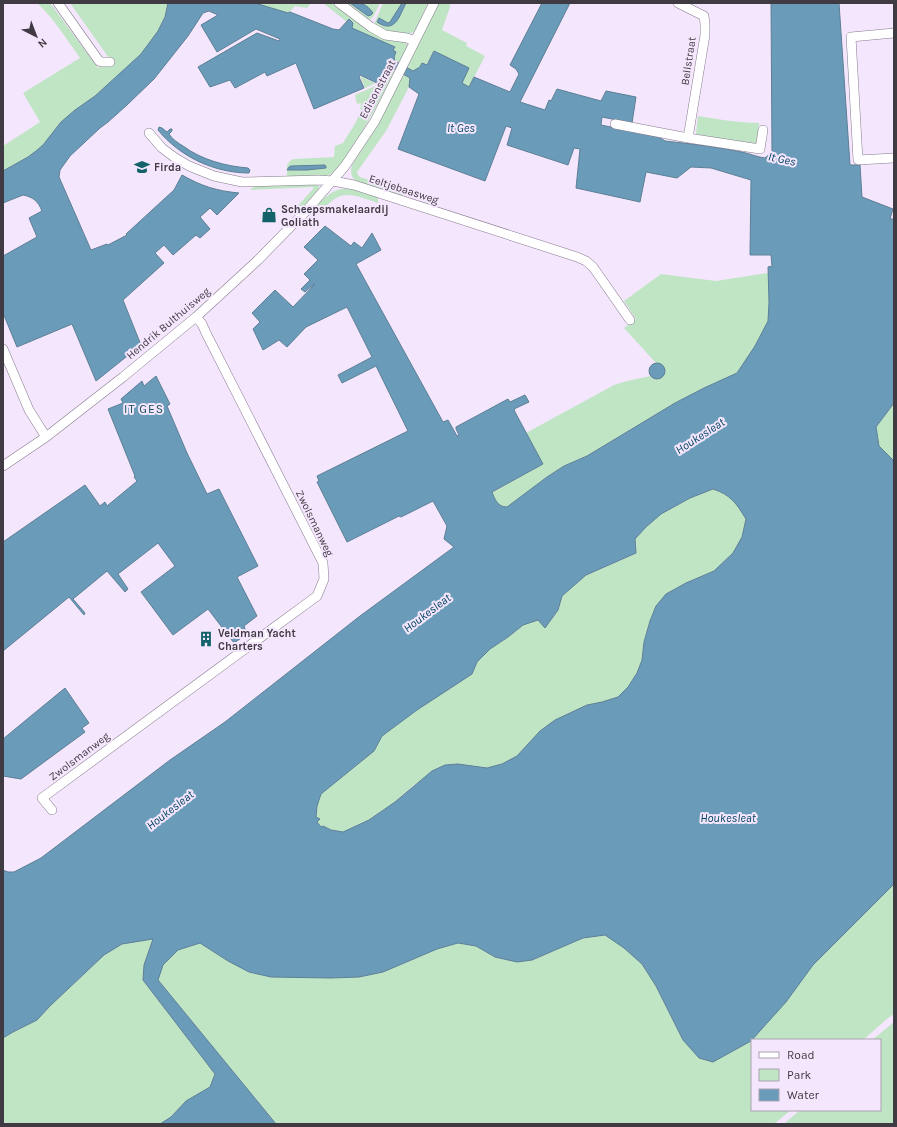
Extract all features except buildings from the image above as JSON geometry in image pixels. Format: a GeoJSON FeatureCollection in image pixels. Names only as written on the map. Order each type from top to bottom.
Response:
{"type":"FeatureCollection","features":[{"type":"Feature","properties":{"kind":"street"},"geometry":{"type":"LineString","coordinates":[[58,3],[99,61],[110,62]]}},
{"type":"Feature","properties":{"kind":"street"},"geometry":{"type":"LineString","coordinates":[[339,3],[370,27],[385,35],[407,38],[416,41]]}},
{"type":"Feature","properties":{"kind":"street","name":"Edisonstraat"},"geometry":{"type":"LineString","coordinates":[[333,181],[359,146],[375,120],[434,3]]}},
{"type":"Feature","properties":{"kind":"street","name":"Bellstraat"},"geometry":{"type":"LineString","coordinates":[[678,3],[704,16],[705,24],[688,138]]}},
{"type":"Feature","properties":{"kind":"street"},"geometry":{"type":"LineString","coordinates":[[894,33],[851,36],[858,160],[894,158]]}},
{"type":"Feature","properties":{"kind":"street"},"geometry":{"type":"LineString","coordinates":[[615,124],[688,138],[760,149],[763,130]]}},
{"type":"Feature","properties":{"kind":"street","name":"Eeltjebaasweg"},"geometry":{"type":"LineString","coordinates":[[149,133],[162,148],[174,157],[189,166],[214,176],[242,182],[278,180],[333,181],[354,185],[577,257],[586,261],[593,267],[630,320]]}},
{"type":"Feature","properties":{"kind":"street","name":"Hendrik Bulthuisweg"},"geometry":{"type":"LineString","coordinates":[[3,466],[46,437],[123,378],[196,317],[258,260],[333,181]]}},
{"type":"Feature","properties":{"kind":"street","name":"Zwolsmanweg"},"geometry":{"type":"LineString","coordinates":[[52,810],[42,798],[317,596],[324,578],[323,563],[202,324],[196,317]]}},
{"type":"Feature","properties":{"kind":"street"},"geometry":{"type":"LineString","coordinates":[[3,349],[29,410],[46,437]]}},
{"type":"Feature","properties":{"kind":"green space"},"geometry":{"type":"Polygon","coordinates":[[[37,3],[50,3],[98,68],[109,58],[70,3],[168,3],[165,17],[158,31],[141,54],[95,96],[61,122],[43,145],[36,151],[3,171],[3,146],[40,122],[23,93],[80,58],[55,22],[37,3]]]}},
{"type":"Feature","properties":{"kind":"green space"},"geometry":{"type":"Polygon","coordinates":[[[255,3],[311,3],[307,8],[295,6],[288,14],[255,3]]]}},
{"type":"Feature","properties":{"kind":"green space"},"geometry":{"type":"Polygon","coordinates":[[[323,3],[334,3],[353,18],[405,42],[408,46],[399,63],[395,61],[393,50],[395,47],[351,28],[353,23],[349,19],[347,22],[323,3]]]}},
{"type":"Feature","properties":{"kind":"green space"},"geometry":{"type":"Polygon","coordinates":[[[345,3],[350,3],[368,16],[370,9],[362,3],[380,3],[373,17],[369,20],[345,3]]]}},
{"type":"Feature","properties":{"kind":"green space"},"geometry":{"type":"Polygon","coordinates":[[[383,3],[402,3],[390,22],[388,23],[379,18],[377,21],[393,25],[406,3],[428,3],[415,31],[409,34],[401,34],[385,31],[375,25],[383,3]]]}},
{"type":"Feature","properties":{"kind":"green space"},"geometry":{"type":"Polygon","coordinates":[[[438,3],[450,3],[442,30],[467,43],[466,46],[485,56],[469,87],[461,83],[469,68],[434,51],[426,65],[413,71],[407,68],[438,3]]]}},
{"type":"Feature","properties":{"kind":"green space"},"geometry":{"type":"Polygon","coordinates":[[[392,68],[395,70],[367,123],[339,167],[327,176],[288,177],[287,165],[291,160],[334,157],[335,146],[343,143],[355,124],[361,109],[361,103],[357,104],[355,95],[377,85],[376,83],[383,73],[385,74],[392,68]]]}},
{"type":"Feature","properties":{"kind":"green space"},"geometry":{"type":"Polygon","coordinates":[[[403,75],[410,78],[409,87],[386,131],[357,172],[360,177],[406,192],[404,195],[400,196],[356,181],[351,174],[351,170],[352,165],[380,121],[403,75]]]}},
{"type":"Feature","properties":{"kind":"green space"},"geometry":{"type":"Polygon","coordinates":[[[360,76],[375,83],[365,88],[360,76]]]}},
{"type":"Feature","properties":{"kind":"green space"},"geometry":{"type":"Polygon","coordinates":[[[698,116],[736,122],[759,123],[757,146],[696,134],[698,116]]]}},
{"type":"Feature","properties":{"kind":"green space"},"geometry":{"type":"Polygon","coordinates":[[[257,184],[318,184],[319,190],[300,210],[297,211],[295,209],[313,189],[313,187],[250,190],[257,184]]]}},
{"type":"Feature","properties":{"kind":"green space"},"geometry":{"type":"Polygon","coordinates":[[[341,189],[363,192],[378,198],[378,203],[351,195],[345,195],[333,200],[318,215],[315,212],[315,207],[324,199],[333,192],[341,189]]]}},
{"type":"Feature","properties":{"kind":"green space"},"geometry":{"type":"Polygon","coordinates":[[[768,273],[768,321],[755,346],[737,373],[675,403],[587,456],[564,466],[507,507],[501,506],[497,503],[491,493],[543,464],[526,433],[614,385],[665,373],[664,367],[656,363],[624,328],[636,319],[624,301],[661,274],[716,281],[768,273]]]}},
{"type":"Feature","properties":{"kind":"green space"},"geometry":{"type":"Polygon","coordinates":[[[894,403],[894,461],[879,446],[876,427],[894,403]]]}},
{"type":"Feature","properties":{"kind":"green space"},"geometry":{"type":"Polygon","coordinates":[[[713,489],[729,497],[746,518],[742,537],[733,553],[714,571],[686,583],[666,594],[656,606],[644,642],[642,660],[637,673],[628,687],[618,697],[587,705],[555,720],[540,731],[517,756],[502,764],[487,768],[458,764],[445,765],[414,785],[395,802],[369,820],[343,832],[331,830],[323,826],[321,827],[317,822],[316,817],[317,806],[321,794],[374,751],[382,736],[417,710],[472,674],[477,662],[490,649],[523,625],[538,620],[545,628],[558,610],[562,596],[586,575],[636,553],[635,539],[661,514],[690,498],[713,489]]]}},
{"type":"Feature","properties":{"kind":"green space"},"geometry":{"type":"Polygon","coordinates":[[[894,884],[894,1014],[864,1039],[753,1039],[786,1002],[813,965],[894,884]]]}},
{"type":"Feature","properties":{"kind":"green space"},"geometry":{"type":"Polygon","coordinates":[[[605,935],[624,948],[642,964],[656,986],[683,1040],[751,1041],[751,1111],[790,1111],[774,1124],[276,1124],[158,980],[163,965],[178,950],[200,943],[228,961],[249,972],[271,977],[359,977],[383,972],[437,949],[458,943],[476,946],[495,957],[532,960],[583,938],[605,935]]]}},
{"type":"Feature","properties":{"kind":"green space"},"geometry":{"type":"Polygon","coordinates":[[[153,939],[144,965],[143,980],[215,1074],[210,1087],[186,1101],[171,1117],[160,1124],[3,1124],[3,1038],[33,1022],[104,955],[122,944],[153,939]]]}},
{"type":"Feature","properties":{"kind":"green space"},"geometry":{"type":"Polygon","coordinates":[[[894,1022],[894,1124],[784,1124],[799,1111],[881,1111],[881,1039],[873,1039],[894,1022]]]}},
{"type":"Feature","properties":{"kind":"water","name":"Houkesleat"},"geometry":{"type":"Polygon","coordinates":[[[168,3],[255,3],[288,13],[290,12],[339,30],[349,19],[353,23],[352,28],[395,47],[393,50],[396,52],[394,57],[395,61],[413,71],[420,67],[422,63],[427,65],[434,51],[469,68],[462,83],[469,87],[474,77],[510,92],[519,74],[516,69],[510,65],[542,3],[570,3],[520,102],[545,110],[549,100],[551,101],[557,89],[601,101],[606,91],[636,97],[632,123],[602,117],[601,125],[659,137],[665,141],[726,149],[765,158],[772,152],[771,3],[839,3],[850,165],[860,165],[862,197],[893,209],[890,219],[894,219],[894,403],[876,427],[879,446],[894,461],[894,884],[813,965],[786,1002],[753,1039],[751,1039],[751,1041],[713,1062],[699,1058],[683,1040],[656,986],[642,964],[624,948],[605,935],[583,938],[532,960],[517,962],[495,957],[476,946],[458,943],[437,949],[383,972],[359,977],[331,978],[271,977],[249,972],[228,961],[200,943],[178,950],[163,965],[158,980],[276,1124],[160,1124],[171,1117],[186,1101],[210,1087],[215,1074],[143,980],[144,965],[153,939],[122,944],[104,955],[37,1020],[3,1038],[3,870],[14,872],[41,858],[170,760],[225,722],[360,616],[454,547],[444,539],[447,526],[433,501],[347,542],[317,482],[319,481],[317,476],[408,431],[376,366],[342,383],[338,375],[372,357],[347,307],[306,327],[287,347],[279,340],[263,350],[253,329],[260,322],[252,313],[275,290],[293,307],[315,284],[305,292],[301,289],[310,280],[304,274],[318,260],[304,247],[325,226],[351,246],[354,242],[362,248],[372,233],[381,250],[356,264],[443,422],[448,420],[457,436],[459,435],[456,427],[508,399],[510,402],[525,395],[529,402],[514,409],[543,464],[492,492],[497,502],[504,507],[507,507],[564,466],[587,456],[675,403],[737,373],[755,346],[768,321],[768,267],[772,266],[771,255],[750,255],[751,180],[711,168],[691,167],[677,178],[646,172],[640,202],[576,188],[580,149],[574,148],[568,165],[507,145],[512,128],[506,126],[485,181],[398,149],[419,94],[409,87],[410,78],[392,68],[385,74],[382,73],[377,83],[360,75],[359,77],[364,88],[314,109],[296,63],[267,76],[265,72],[235,88],[230,80],[210,87],[198,67],[257,33],[279,41],[280,39],[256,29],[217,52],[201,25],[218,15],[209,11],[203,13],[188,36],[154,79],[70,156],[60,170],[59,177],[91,250],[107,244],[108,245],[127,235],[126,234],[174,190],[182,175],[209,187],[239,193],[217,215],[210,208],[200,217],[210,229],[200,238],[196,235],[173,255],[164,245],[155,253],[164,263],[123,300],[141,345],[96,381],[72,324],[17,347],[3,313],[3,256],[37,237],[29,218],[42,211],[35,200],[23,195],[3,203],[3,171],[28,157],[43,145],[61,122],[95,96],[141,54],[158,31],[165,17],[168,3]],[[713,489],[690,498],[661,514],[635,539],[636,553],[586,575],[562,596],[558,610],[545,628],[538,620],[523,625],[490,649],[477,662],[472,674],[417,710],[382,736],[374,751],[321,794],[317,806],[316,817],[320,819],[317,822],[321,827],[323,826],[331,830],[343,832],[369,820],[395,802],[432,771],[445,765],[458,764],[487,768],[502,764],[517,756],[540,731],[555,720],[587,705],[618,697],[628,687],[637,673],[642,660],[644,642],[656,606],[666,594],[686,583],[714,571],[733,553],[742,537],[746,519],[732,500],[713,489]]]}},
{"type":"Feature","properties":{"kind":"water"},"geometry":{"type":"Polygon","coordinates":[[[350,3],[363,4],[373,13],[368,16],[350,3]]]}},
{"type":"Feature","properties":{"kind":"water"},"geometry":{"type":"Polygon","coordinates":[[[402,3],[406,3],[396,22],[388,26],[377,22],[379,18],[388,23],[390,22],[402,3]]]}},
{"type":"Feature","properties":{"kind":"water"},"geometry":{"type":"Polygon","coordinates":[[[159,127],[167,132],[172,129],[169,134],[172,138],[190,151],[206,159],[222,164],[248,168],[250,170],[249,173],[224,170],[199,162],[167,140],[158,130],[159,127]]]}},
{"type":"Feature","properties":{"kind":"water"},"geometry":{"type":"Polygon","coordinates":[[[325,165],[326,168],[287,170],[291,166],[325,165]]]}},
{"type":"Feature","properties":{"kind":"water"},"geometry":{"type":"Polygon","coordinates":[[[657,363],[663,365],[665,371],[663,377],[657,379],[651,377],[649,371],[651,365],[657,363]]]}},
{"type":"Feature","properties":{"kind":"water"},"geometry":{"type":"Polygon","coordinates":[[[156,376],[170,404],[167,406],[187,453],[207,494],[219,489],[258,566],[237,577],[257,616],[244,626],[247,634],[234,643],[208,609],[173,635],[141,592],[175,566],[158,543],[118,574],[128,589],[125,592],[107,571],[73,599],[85,613],[84,615],[69,597],[3,651],[3,542],[85,485],[100,506],[105,502],[107,506],[137,481],[134,477],[135,476],[108,409],[123,403],[121,399],[142,381],[144,386],[156,376]]]}},
{"type":"Feature","properties":{"kind":"water"},"geometry":{"type":"Polygon","coordinates":[[[65,688],[89,723],[82,728],[85,732],[21,779],[3,776],[3,739],[65,688]]]}},
{"type":"Feature","properties":{"kind":"place","name":"Firda"},"geometry":{"type":"Point","coordinates":[142,167]}},
{"type":"Feature","properties":{"kind":"place","name":"Scheepsmakelaardij Goliath"},"geometry":{"type":"Point","coordinates":[269,215]}},
{"type":"Feature","properties":{"kind":"place","name":"Veldman Yacht Charters"},"geometry":{"type":"Point","coordinates":[206,639]}},
{"type":"Feature","properties":{"kind":"district","name":"IT GES"},"geometry":{"type":"Point","coordinates":[144,409]}},
{"type":"Feature","properties":{"kind":"water label","name":"It Ges"},"geometry":{"type":"Point","coordinates":[461,128]}},
{"type":"Feature","properties":{"kind":"water label","name":"It Ges"},"geometry":{"type":"Point","coordinates":[782,159]}}]}
